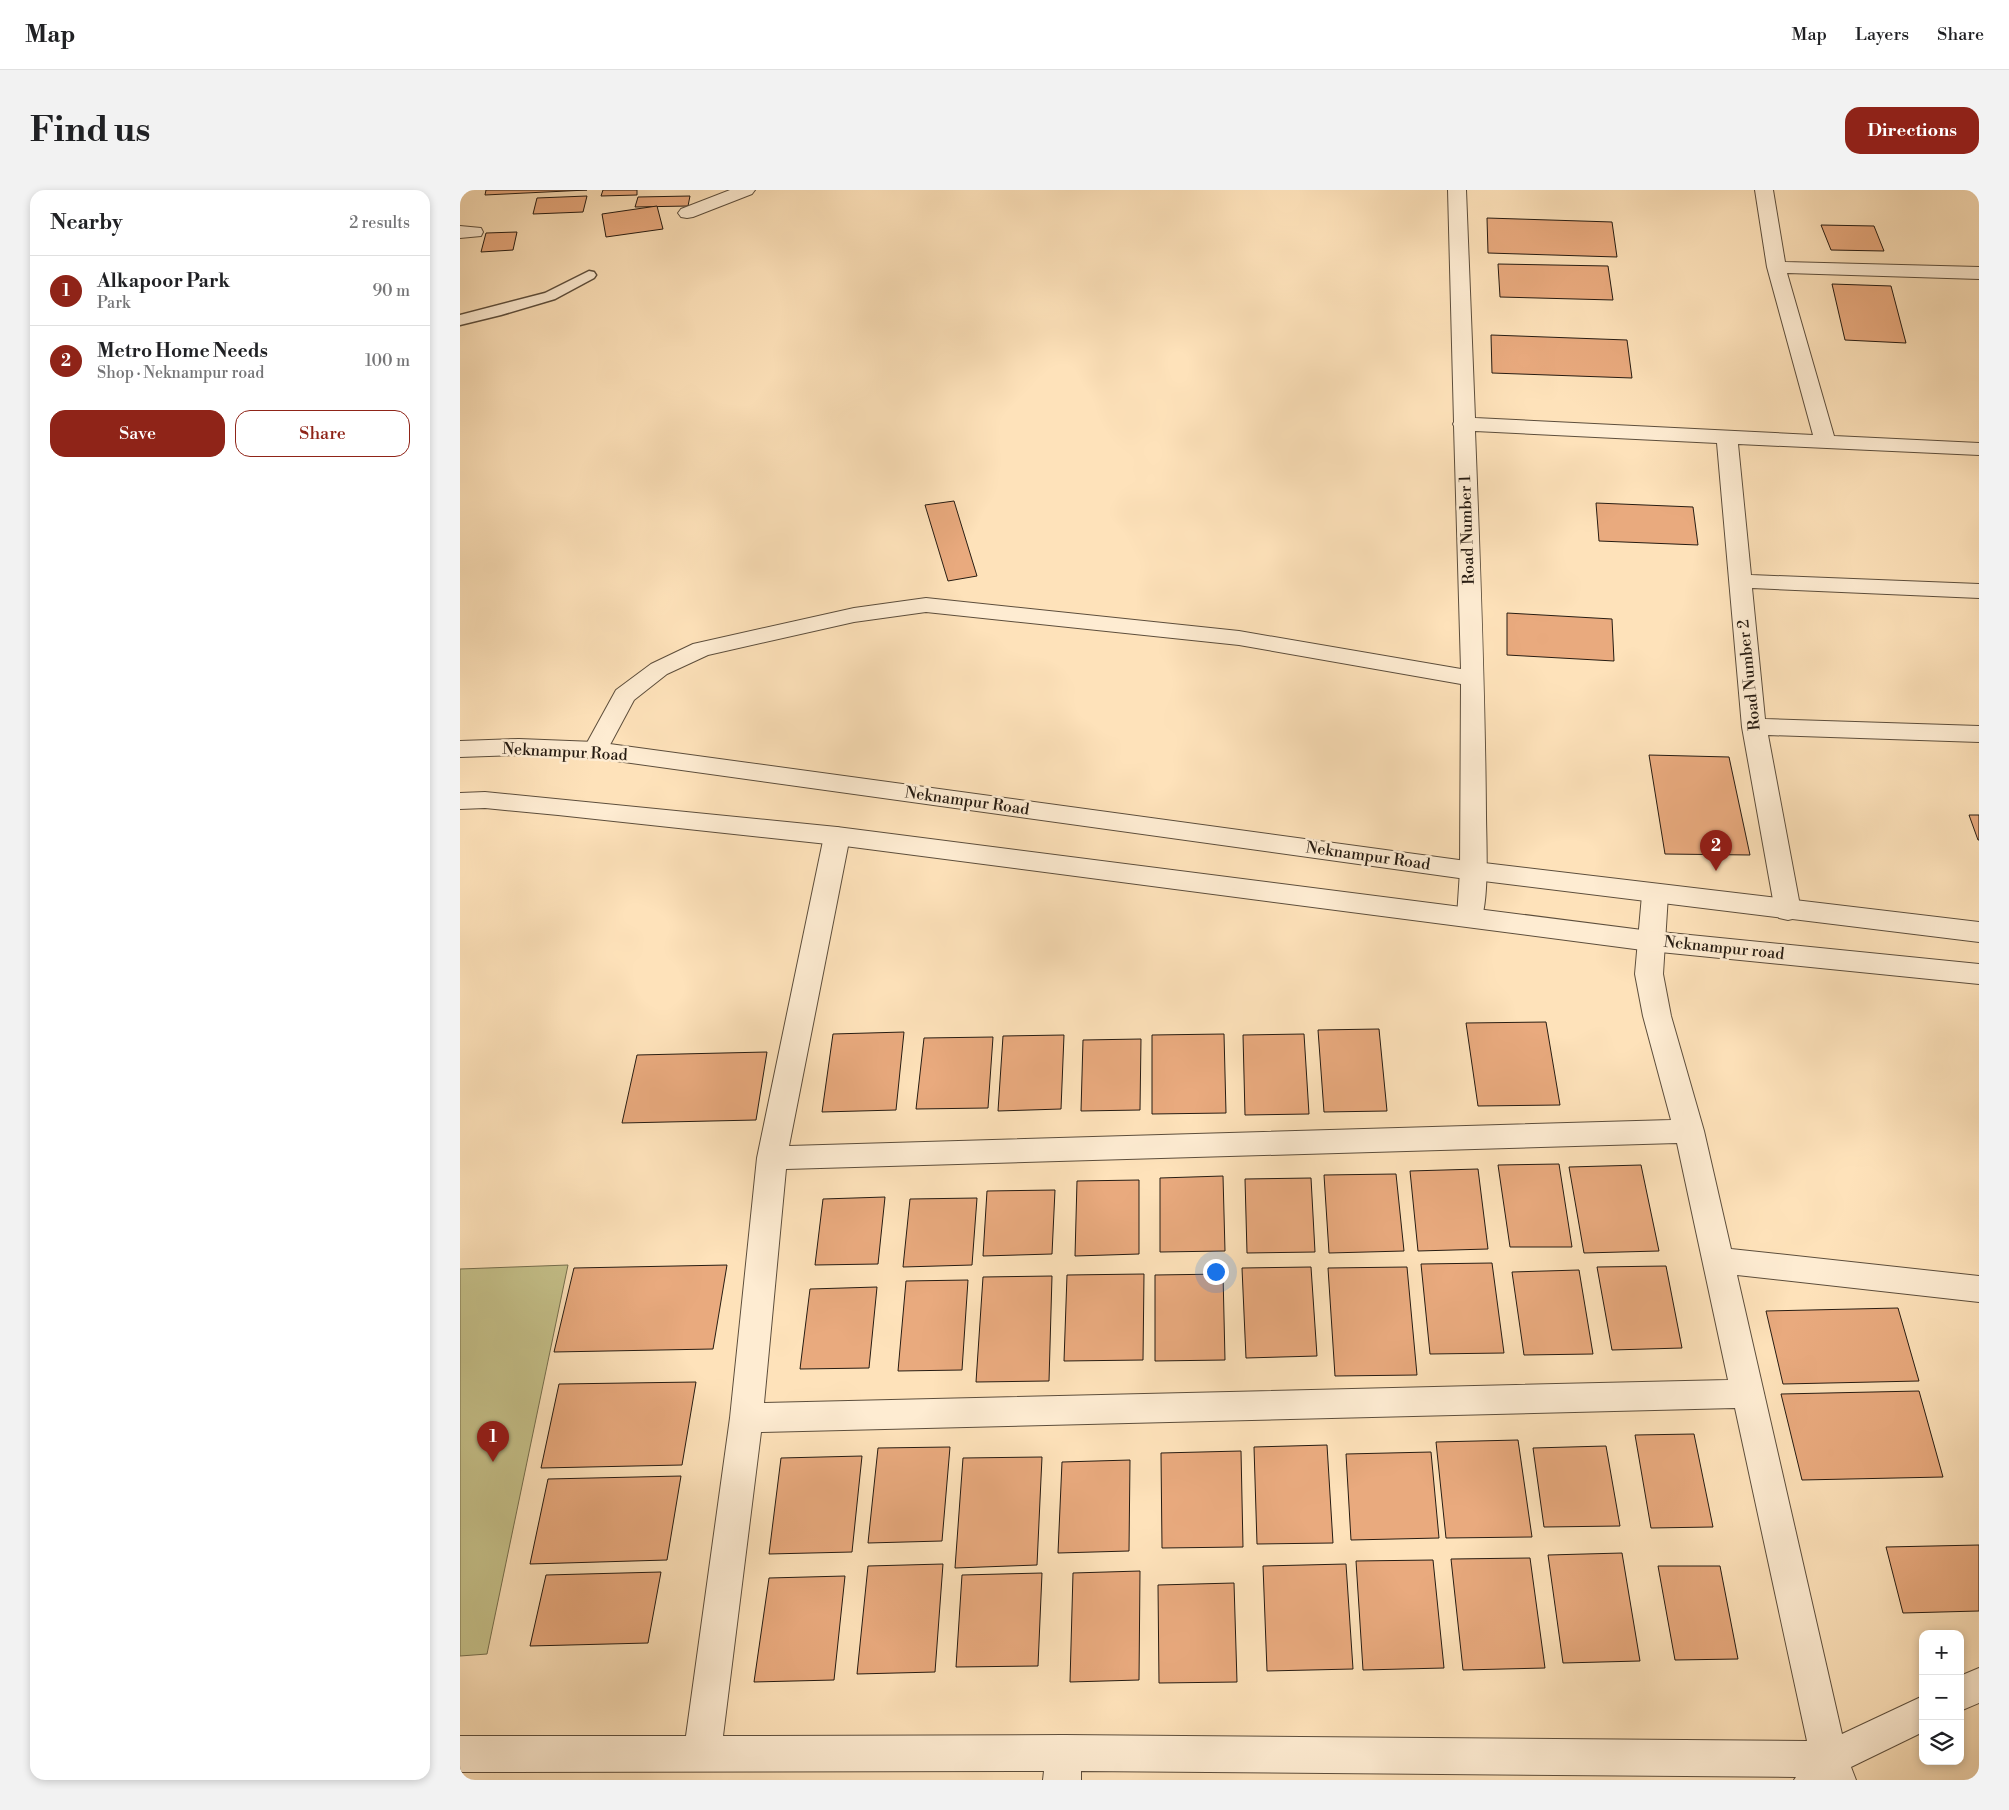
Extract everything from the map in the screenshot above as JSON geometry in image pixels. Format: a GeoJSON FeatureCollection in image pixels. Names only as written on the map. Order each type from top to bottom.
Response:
{"type":"FeatureCollection","features":[{"type":"Feature","properties":{"kind":"street"},"geometry":{"type":"LineString","coordinates":[[687,213],[746,190]]}},
{"type":"Feature","properties":{"kind":"street","name":"Road Number 1"},"geometry":{"type":"LineString","coordinates":[[1457,190],[1472,679],[1473,871],[1470,917]]}},
{"type":"Feature","properties":{"kind":"street"},"geometry":{"type":"LineString","coordinates":[[1764,190],[1776,267],[1825,441]]}},
{"type":"Feature","properties":{"kind":"street"},"geometry":{"type":"LineString","coordinates":[[1776,267],[1979,274]]}},
{"type":"Feature","properties":{"kind":"street"},"geometry":{"type":"LineString","coordinates":[[1463,424],[1979,449]]}},
{"type":"Feature","properties":{"kind":"street","name":"Road Number 2"},"geometry":{"type":"LineString","coordinates":[[1727,437],[1754,727],[1788,911]]}},
{"type":"Feature","properties":{"kind":"street"},"geometry":{"type":"LineString","coordinates":[[1740,582],[1979,591]]}},
{"type":"Feature","properties":{"kind":"street"},"geometry":{"type":"LineString","coordinates":[[595,750],[624,695],[659,669],[701,649],[854,615],[926,605],[1238,638],[1472,679]]}},
{"type":"Feature","properties":{"kind":"street"},"geometry":{"type":"LineString","coordinates":[[1754,727],[1979,734]]}},
{"type":"Feature","properties":{"kind":"street","name":"Neknampur Road"},"geometry":{"type":"LineString","coordinates":[[460,750],[519,747],[595,750],[1473,871]]}},
{"type":"Feature","properties":{"kind":"street"},"geometry":{"type":"LineString","coordinates":[[460,801],[504,801],[837,836],[1470,917]]}},
{"type":"Feature","properties":{"kind":"street"},"geometry":{"type":"LineString","coordinates":[[702,1754],[746,1418],[772,1158],[837,836]]}},
{"type":"Feature","properties":{"kind":"street"},"geometry":{"type":"LineString","coordinates":[[1473,871],[1788,911],[1979,932]]}},
{"type":"Feature","properties":{"kind":"street"},"geometry":{"type":"LineString","coordinates":[[1655,894],[1649,974],[1657,1016],[1689,1131],[1748,1394],[1826,1773]]}},
{"type":"Feature","properties":{"kind":"street","name":"Neknampur road"},"geometry":{"type":"LineString","coordinates":[[1470,917],[1650,941],[1979,974]]}},
{"type":"Feature","properties":{"kind":"street"},"geometry":{"type":"LineString","coordinates":[[772,1158],[1689,1131]]}},
{"type":"Feature","properties":{"kind":"street"},"geometry":{"type":"LineString","coordinates":[[1718,1260],[1979,1289]]}},
{"type":"Feature","properties":{"kind":"street"},"geometry":{"type":"LineString","coordinates":[[746,1418],[1748,1394]]}},
{"type":"Feature","properties":{"kind":"street"},"geometry":{"type":"LineString","coordinates":[[1964,1692],[1979,1685]]}},
{"type":"Feature","properties":{"kind":"street"},"geometry":{"type":"LineString","coordinates":[[460,1754],[702,1754],[1063,1766],[1826,1773],[1919,1715]]}},
{"type":"Feature","properties":{"kind":"lane"},"geometry":{"type":"LineString","coordinates":[[460,320],[496,312],[550,296],[589,275]]}},
{"type":"Feature","properties":{"kind":"shaded area"},"geometry":{"type":"Polygon","coordinates":[[[568,1265],[487,1654],[460,1656],[460,1269],[568,1265]]]}},
{"type":"Feature","properties":{"kind":"building"},"geometry":{"type":"Polygon","coordinates":[[[486,190],[587,190],[485,195],[486,190]]]}},
{"type":"Feature","properties":{"kind":"building"},"geometry":{"type":"Polygon","coordinates":[[[603,190],[637,190],[637,195],[601,196],[603,190]]]}},
{"type":"Feature","properties":{"kind":"building"},"geometry":{"type":"Polygon","coordinates":[[[587,196],[583,212],[533,214],[537,198],[587,196]]]}},
{"type":"Feature","properties":{"kind":"building"},"geometry":{"type":"Polygon","coordinates":[[[690,196],[688,206],[635,207],[638,197],[690,196]]]}},
{"type":"Feature","properties":{"kind":"building"},"geometry":{"type":"Polygon","coordinates":[[[657,206],[663,229],[606,237],[602,214],[657,206]]]}},
{"type":"Feature","properties":{"kind":"building"},"geometry":{"type":"Polygon","coordinates":[[[1487,218],[1612,222],[1617,257],[1488,253],[1487,218]]]}},
{"type":"Feature","properties":{"kind":"building"},"geometry":{"type":"Polygon","coordinates":[[[1821,225],[1874,226],[1884,251],[1831,250],[1821,225]]]}},
{"type":"Feature","properties":{"kind":"building"},"geometry":{"type":"Polygon","coordinates":[[[517,232],[513,250],[481,252],[486,233],[517,232]]]}},
{"type":"Feature","properties":{"kind":"building"},"geometry":{"type":"Polygon","coordinates":[[[1498,264],[1608,266],[1613,300],[1500,297],[1498,264]]]}},
{"type":"Feature","properties":{"kind":"building"},"geometry":{"type":"Polygon","coordinates":[[[1832,284],[1891,286],[1906,343],[1845,340],[1832,284]]]}},
{"type":"Feature","properties":{"kind":"building"},"geometry":{"type":"Polygon","coordinates":[[[1491,335],[1627,340],[1632,378],[1492,373],[1491,335]]]}},
{"type":"Feature","properties":{"kind":"building"},"geometry":{"type":"Polygon","coordinates":[[[954,501],[977,576],[948,581],[925,505],[954,501]]]}},
{"type":"Feature","properties":{"kind":"building"},"geometry":{"type":"Polygon","coordinates":[[[1596,503],[1693,507],[1698,545],[1599,541],[1596,503]]]}},
{"type":"Feature","properties":{"kind":"building"},"geometry":{"type":"Polygon","coordinates":[[[1507,613],[1612,619],[1614,661],[1507,655],[1507,613]]]}},
{"type":"Feature","properties":{"kind":"building"},"geometry":{"type":"Polygon","coordinates":[[[1649,755],[1729,757],[1750,855],[1665,854],[1649,755]]]}},
{"type":"Feature","properties":{"kind":"building"},"geometry":{"type":"Polygon","coordinates":[[[1969,815],[1979,815],[1979,840],[1978,840],[1969,815]]]}},
{"type":"Feature","properties":{"kind":"building"},"geometry":{"type":"Polygon","coordinates":[[[1546,1022],[1560,1105],[1478,1106],[1466,1023],[1546,1022]]]}},
{"type":"Feature","properties":{"kind":"building"},"geometry":{"type":"Polygon","coordinates":[[[1379,1029],[1387,1111],[1324,1112],[1318,1030],[1379,1029]]]}},
{"type":"Feature","properties":{"kind":"building"},"geometry":{"type":"Polygon","coordinates":[[[904,1032],[896,1110],[822,1112],[833,1034],[904,1032]]]}},
{"type":"Feature","properties":{"kind":"building"},"geometry":{"type":"Polygon","coordinates":[[[1224,1034],[1226,1113],[1152,1114],[1152,1035],[1224,1034]]]}},
{"type":"Feature","properties":{"kind":"building"},"geometry":{"type":"Polygon","coordinates":[[[1304,1034],[1309,1114],[1245,1115],[1243,1035],[1304,1034]]]}},
{"type":"Feature","properties":{"kind":"building"},"geometry":{"type":"Polygon","coordinates":[[[1064,1035],[1061,1109],[998,1111],[1003,1036],[1064,1035]]]}},
{"type":"Feature","properties":{"kind":"building"},"geometry":{"type":"Polygon","coordinates":[[[993,1037],[988,1108],[916,1109],[924,1038],[993,1037]]]}},
{"type":"Feature","properties":{"kind":"building"},"geometry":{"type":"Polygon","coordinates":[[[1141,1039],[1140,1110],[1081,1111],[1083,1040],[1141,1039]]]}},
{"type":"Feature","properties":{"kind":"building"},"geometry":{"type":"Polygon","coordinates":[[[767,1052],[756,1120],[622,1123],[637,1055],[767,1052]]]}},
{"type":"Feature","properties":{"kind":"building"},"geometry":{"type":"Polygon","coordinates":[[[1559,1164],[1572,1247],[1510,1247],[1498,1165],[1559,1164]]]}},
{"type":"Feature","properties":{"kind":"building"},"geometry":{"type":"Polygon","coordinates":[[[1641,1165],[1659,1251],[1584,1253],[1569,1167],[1641,1165]]]}},
{"type":"Feature","properties":{"kind":"building"},"geometry":{"type":"Polygon","coordinates":[[[1478,1169],[1488,1249],[1418,1251],[1410,1171],[1478,1169]]]}},
{"type":"Feature","properties":{"kind":"building"},"geometry":{"type":"Polygon","coordinates":[[[1396,1174],[1404,1251],[1329,1253],[1324,1175],[1396,1174]]]}},
{"type":"Feature","properties":{"kind":"building"},"geometry":{"type":"Polygon","coordinates":[[[1223,1176],[1225,1251],[1160,1252],[1160,1178],[1223,1176]]]}},
{"type":"Feature","properties":{"kind":"building"},"geometry":{"type":"Polygon","coordinates":[[[1311,1178],[1315,1252],[1247,1253],[1245,1179],[1311,1178]]]}},
{"type":"Feature","properties":{"kind":"building"},"geometry":{"type":"Polygon","coordinates":[[[1139,1180],[1139,1254],[1075,1256],[1077,1181],[1139,1180]]]}},
{"type":"Feature","properties":{"kind":"building"},"geometry":{"type":"Polygon","coordinates":[[[1055,1190],[1052,1254],[983,1256],[987,1191],[1055,1190]]]}},
{"type":"Feature","properties":{"kind":"building"},"geometry":{"type":"Polygon","coordinates":[[[885,1197],[878,1264],[815,1265],[823,1199],[885,1197]]]}},
{"type":"Feature","properties":{"kind":"building"},"geometry":{"type":"Polygon","coordinates":[[[977,1198],[972,1265],[903,1267],[910,1199],[977,1198]]]}},
{"type":"Feature","properties":{"kind":"building"},"geometry":{"type":"Polygon","coordinates":[[[1492,1263],[1504,1353],[1430,1354],[1421,1264],[1492,1263]]]}},
{"type":"Feature","properties":{"kind":"building"},"geometry":{"type":"Polygon","coordinates":[[[727,1265],[713,1349],[554,1352],[574,1268],[727,1265]]]}},
{"type":"Feature","properties":{"kind":"building"},"geometry":{"type":"Polygon","coordinates":[[[1666,1266],[1682,1348],[1612,1350],[1597,1267],[1666,1266]]]}},
{"type":"Feature","properties":{"kind":"building"},"geometry":{"type":"Polygon","coordinates":[[[1311,1267],[1317,1356],[1246,1358],[1242,1268],[1311,1267]]]}},
{"type":"Feature","properties":{"kind":"building"},"geometry":{"type":"Polygon","coordinates":[[[1407,1267],[1417,1375],[1335,1376],[1328,1268],[1407,1267]]]}},
{"type":"Feature","properties":{"kind":"building"},"geometry":{"type":"Polygon","coordinates":[[[1579,1270],[1593,1354],[1524,1355],[1512,1272],[1579,1270]]]}},
{"type":"Feature","properties":{"kind":"building"},"geometry":{"type":"Polygon","coordinates":[[[1144,1274],[1143,1360],[1064,1361],[1067,1275],[1144,1274]]]}},
{"type":"Feature","properties":{"kind":"building"},"geometry":{"type":"Polygon","coordinates":[[[1223,1274],[1225,1360],[1155,1361],[1155,1275],[1223,1274]]]}},
{"type":"Feature","properties":{"kind":"building"},"geometry":{"type":"Polygon","coordinates":[[[1052,1276],[1049,1381],[976,1382],[983,1277],[1052,1276]]]}},
{"type":"Feature","properties":{"kind":"building"},"geometry":{"type":"Polygon","coordinates":[[[968,1280],[962,1370],[898,1371],[906,1281],[968,1280]]]}},
{"type":"Feature","properties":{"kind":"building"},"geometry":{"type":"Polygon","coordinates":[[[877,1287],[869,1368],[800,1369],[810,1289],[877,1287]]]}},
{"type":"Feature","properties":{"kind":"building"},"geometry":{"type":"Polygon","coordinates":[[[1898,1308],[1919,1381],[1783,1384],[1766,1311],[1898,1308]]]}},
{"type":"Feature","properties":{"kind":"building"},"geometry":{"type":"Polygon","coordinates":[[[696,1382],[682,1465],[541,1468],[559,1384],[696,1382]]]}},
{"type":"Feature","properties":{"kind":"building"},"geometry":{"type":"Polygon","coordinates":[[[1919,1391],[1943,1477],[1802,1480],[1781,1394],[1919,1391]]]}},
{"type":"Feature","properties":{"kind":"building"},"geometry":{"type":"Polygon","coordinates":[[[1694,1434],[1713,1527],[1651,1528],[1635,1435],[1694,1434]]]}},
{"type":"Feature","properties":{"kind":"building"},"geometry":{"type":"Polygon","coordinates":[[[1518,1440],[1532,1537],[1446,1538],[1436,1442],[1518,1440]]]}},
{"type":"Feature","properties":{"kind":"building"},"geometry":{"type":"Polygon","coordinates":[[[1327,1445],[1333,1543],[1257,1544],[1254,1447],[1327,1445]]]}},
{"type":"Feature","properties":{"kind":"building"},"geometry":{"type":"Polygon","coordinates":[[[1606,1446],[1620,1526],[1544,1527],[1533,1448],[1606,1446]]]}},
{"type":"Feature","properties":{"kind":"building"},"geometry":{"type":"Polygon","coordinates":[[[950,1447],[942,1541],[868,1543],[878,1448],[950,1447]]]}},
{"type":"Feature","properties":{"kind":"building"},"geometry":{"type":"Polygon","coordinates":[[[1241,1451],[1243,1547],[1162,1548],[1161,1453],[1241,1451]]]}},
{"type":"Feature","properties":{"kind":"building"},"geometry":{"type":"Polygon","coordinates":[[[1431,1452],[1439,1538],[1351,1540],[1346,1454],[1431,1452]]]}},
{"type":"Feature","properties":{"kind":"building"},"geometry":{"type":"Polygon","coordinates":[[[862,1456],[852,1552],[769,1554],[781,1458],[862,1456]]]}},
{"type":"Feature","properties":{"kind":"building"},"geometry":{"type":"Polygon","coordinates":[[[1042,1457],[1037,1565],[955,1568],[963,1458],[1042,1457]]]}},
{"type":"Feature","properties":{"kind":"building"},"geometry":{"type":"Polygon","coordinates":[[[1130,1460],[1129,1551],[1058,1553],[1062,1462],[1130,1460]]]}},
{"type":"Feature","properties":{"kind":"building"},"geometry":{"type":"Polygon","coordinates":[[[681,1476],[667,1560],[530,1564],[548,1479],[681,1476]]]}},
{"type":"Feature","properties":{"kind":"building"},"geometry":{"type":"Polygon","coordinates":[[[1979,1545],[1979,1611],[1903,1613],[1886,1547],[1979,1545]]]}},
{"type":"Feature","properties":{"kind":"building"},"geometry":{"type":"Polygon","coordinates":[[[1622,1553],[1640,1661],[1563,1663],[1548,1555],[1622,1553]]]}},
{"type":"Feature","properties":{"kind":"building"},"geometry":{"type":"Polygon","coordinates":[[[1530,1558],[1545,1668],[1463,1670],[1451,1559],[1530,1558]]]}},
{"type":"Feature","properties":{"kind":"building"},"geometry":{"type":"Polygon","coordinates":[[[1433,1560],[1444,1668],[1363,1670],[1356,1561],[1433,1560]]]}},
{"type":"Feature","properties":{"kind":"building"},"geometry":{"type":"Polygon","coordinates":[[[943,1564],[935,1672],[857,1674],[868,1566],[943,1564]]]}},
{"type":"Feature","properties":{"kind":"building"},"geometry":{"type":"Polygon","coordinates":[[[1346,1564],[1353,1669],[1267,1671],[1263,1566],[1346,1564]]]}},
{"type":"Feature","properties":{"kind":"building"},"geometry":{"type":"Polygon","coordinates":[[[1658,1566],[1720,1566],[1738,1659],[1675,1660],[1658,1566]]]}},
{"type":"Feature","properties":{"kind":"building"},"geometry":{"type":"Polygon","coordinates":[[[1140,1571],[1139,1680],[1070,1682],[1073,1573],[1140,1571]]]}},
{"type":"Feature","properties":{"kind":"building"},"geometry":{"type":"Polygon","coordinates":[[[661,1572],[648,1643],[530,1646],[546,1575],[661,1572]]]}},
{"type":"Feature","properties":{"kind":"building"},"geometry":{"type":"Polygon","coordinates":[[[1042,1573],[1038,1666],[956,1667],[962,1575],[1042,1573]]]}},
{"type":"Feature","properties":{"kind":"building"},"geometry":{"type":"Polygon","coordinates":[[[845,1576],[834,1680],[754,1682],[769,1578],[845,1576]]]}},
{"type":"Feature","properties":{"kind":"building"},"geometry":{"type":"Polygon","coordinates":[[[1234,1583],[1237,1682],[1159,1683],[1158,1585],[1234,1583]]]}},
{"type":"Feature","properties":{"kind":"place","name":"Metro Home Needs"},"geometry":{"type":"Point","coordinates":[1716,871]}},
{"type":"Feature","properties":{"kind":"place","name":"Alkapoor Park"},"geometry":{"type":"Point","coordinates":[493,1462]}}]}
